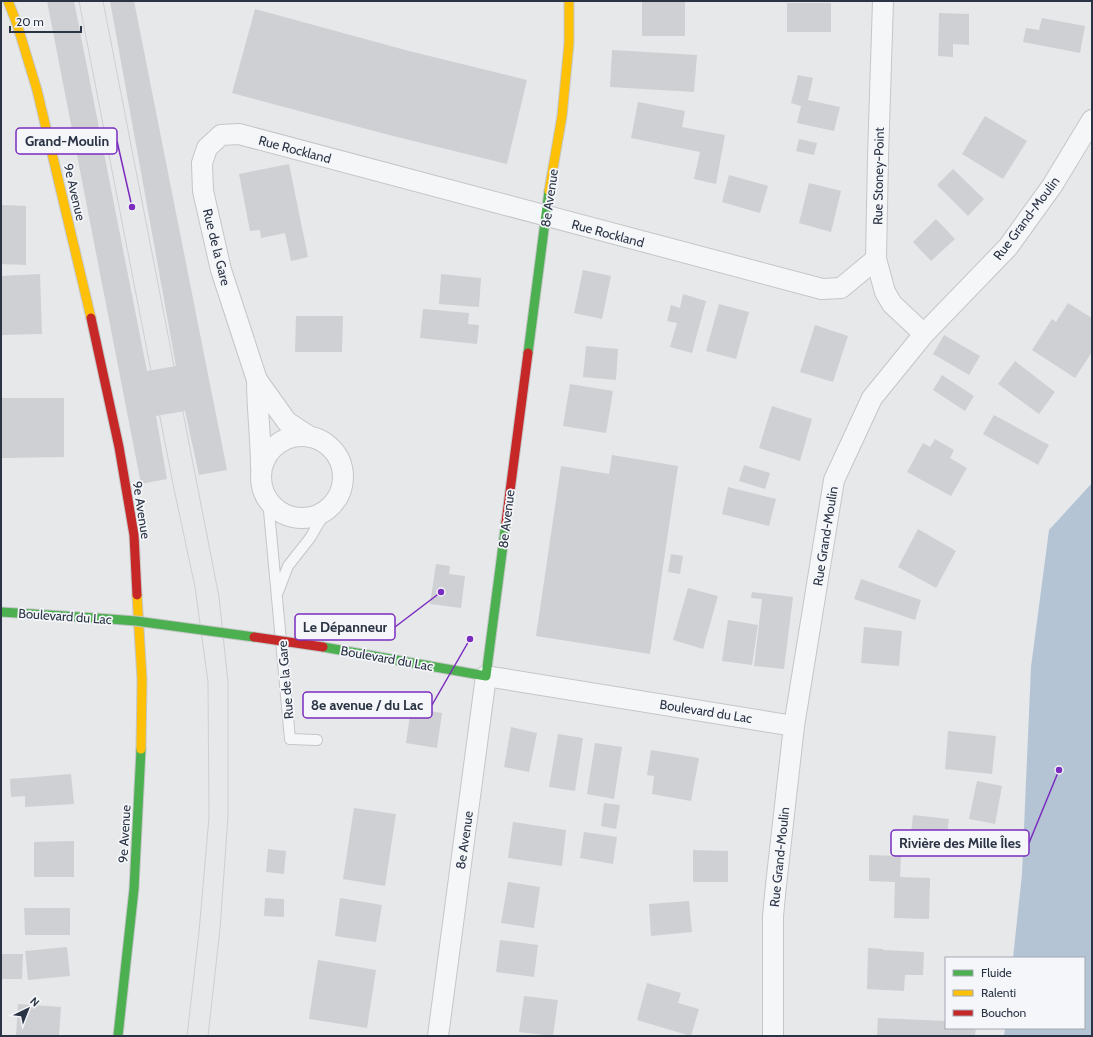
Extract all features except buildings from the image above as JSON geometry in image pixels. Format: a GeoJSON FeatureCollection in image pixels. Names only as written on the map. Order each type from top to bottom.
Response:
{"type":"FeatureCollection","features":[{"type":"Feature","properties":{"kind":"street","name":"9e Avenue"},"geometry":{"type":"LineString","coordinates":[[8,1],[17,24],[37,90],[99,348],[119,447],[134,535],[142,680],[140,778],[134,889],[118,1036]]}},
{"type":"Feature","properties":{"kind":"street","name":"8e Avenue"},"geometry":{"type":"LineString","coordinates":[[438,1036],[546,217],[562,116],[569,43],[569,1]]}},
{"type":"Feature","properties":{"kind":"street","name":"Rue Stoney-Point"},"geometry":{"type":"LineString","coordinates":[[883,1],[876,259],[885,292],[892,304],[924,334]]}},
{"type":"Feature","properties":{"kind":"street","name":"Rue Grand-Moulin"},"geometry":{"type":"LineString","coordinates":[[773,1036],[773,916],[794,726],[834,480],[872,398],[924,334],[1008,247],[1052,186],[1092,120]]}},
{"type":"Feature","properties":{"kind":"street","name":"Rue Rockland"},"geometry":{"type":"LineString","coordinates":[[239,134],[546,217],[822,289],[841,288],[876,259]]}},
{"type":"Feature","properties":{"kind":"street","name":"Rue de la Gare"},"geometry":{"type":"LineString","coordinates":[[239,134],[221,135],[207,148],[202,163],[203,191],[221,270],[258,380],[287,422],[310,437]]}},
{"type":"Feature","properties":{"kind":"street","name":"Rue de la Gare"},"geometry":{"type":"LineString","coordinates":[[258,380],[257,402],[261,438],[261,473]]}},
{"type":"Feature","properties":{"kind":"street"},"geometry":{"type":"LineString","coordinates":[[296,436],[310,437],[323,442],[333,451],[340,462],[343,475],[341,488],[336,500],[327,509],[316,516],[303,518],[290,516],[277,510],[268,500],[262,487],[261,473],[264,460],[272,448],[283,440],[296,436]]}},
{"type":"Feature","properties":{"kind":"street","name":"Boulevard du Lac"},"geometry":{"type":"LineString","coordinates":[[1,612],[136,621],[323,646],[486,676],[794,726]]}},
{"type":"Feature","properties":{"kind":"lane","name":"Rue de la Gare"},"geometry":{"type":"LineString","coordinates":[[268,500],[290,739],[317,740]]}},
{"type":"Feature","properties":{"kind":"lane","name":"Rue de la Gare"},"geometry":{"type":"LineString","coordinates":[[277,594],[288,566],[310,538],[327,509]]}},
{"type":"Feature","properties":{"kind":"water"},"geometry":{"type":"Polygon","coordinates":[[[1092,483],[1092,1036],[1004,1036],[1005,1029],[1085,1029],[1085,957],[1013,957],[1022,874],[1031,667],[1049,530],[1092,483]]]}},
{"type":"Feature","properties":{"kind":"tram line"},"geometry":{"type":"LineString","coordinates":[[79,1],[174,489],[195,587],[208,682],[209,817],[199,932],[187,1036]]}},
{"type":"Feature","properties":{"kind":"tram line"},"geometry":{"type":"LineString","coordinates":[[103,1],[219,597],[228,682],[228,816],[220,929],[208,1036]]}},
{"type":"Feature","properties":{"kind":"traffic: fast"},"geometry":{"type":"LineString","coordinates":[[528,353],[549,191]]}},
{"type":"Feature","properties":{"kind":"traffic: fast"},"geometry":{"type":"LineString","coordinates":[[323,647],[486,676],[506,522]]}},
{"type":"Feature","properties":{"kind":"traffic: fast"},"geometry":{"type":"LineString","coordinates":[[1,612],[96,618]]}},
{"type":"Feature","properties":{"kind":"traffic: fast"},"geometry":{"type":"LineString","coordinates":[[96,618],[136,621],[254,637]]}},
{"type":"Feature","properties":{"kind":"traffic: fast"},"geometry":{"type":"LineString","coordinates":[[118,1036],[134,889],[141,749]]}},
{"type":"Feature","properties":{"kind":"traffic: slow"},"geometry":{"type":"LineString","coordinates":[[8,1],[17,24],[37,90],[91,318]]}},
{"type":"Feature","properties":{"kind":"traffic: slow"},"geometry":{"type":"LineString","coordinates":[[549,191],[562,116],[569,43],[569,1]]}},
{"type":"Feature","properties":{"kind":"traffic: slow"},"geometry":{"type":"LineString","coordinates":[[137,595],[142,680],[141,749]]}},
{"type":"Feature","properties":{"kind":"traffic: jam"},"geometry":{"type":"LineString","coordinates":[[91,318],[119,447],[134,535],[137,595]]}},
{"type":"Feature","properties":{"kind":"traffic: jam"},"geometry":{"type":"LineString","coordinates":[[506,522],[528,353]]}},
{"type":"Feature","properties":{"kind":"traffic: jam"},"geometry":{"type":"LineString","coordinates":[[254,637],[323,647]]}},
{"type":"Feature","properties":{"kind":"place","name":"Grand-Moulin"},"geometry":{"type":"Point","coordinates":[132,207]}},
{"type":"Feature","properties":{"kind":"place","name":"Le Dépanneur"},"geometry":{"type":"Point","coordinates":[441,592]}},
{"type":"Feature","properties":{"kind":"place","name":"8e avenue / du Lac"},"geometry":{"type":"Point","coordinates":[470,639]}},
{"type":"Feature","properties":{"kind":"place","name":"Rivière des Mille Îles"},"geometry":{"type":"Point","coordinates":[1059,770]}}]}
